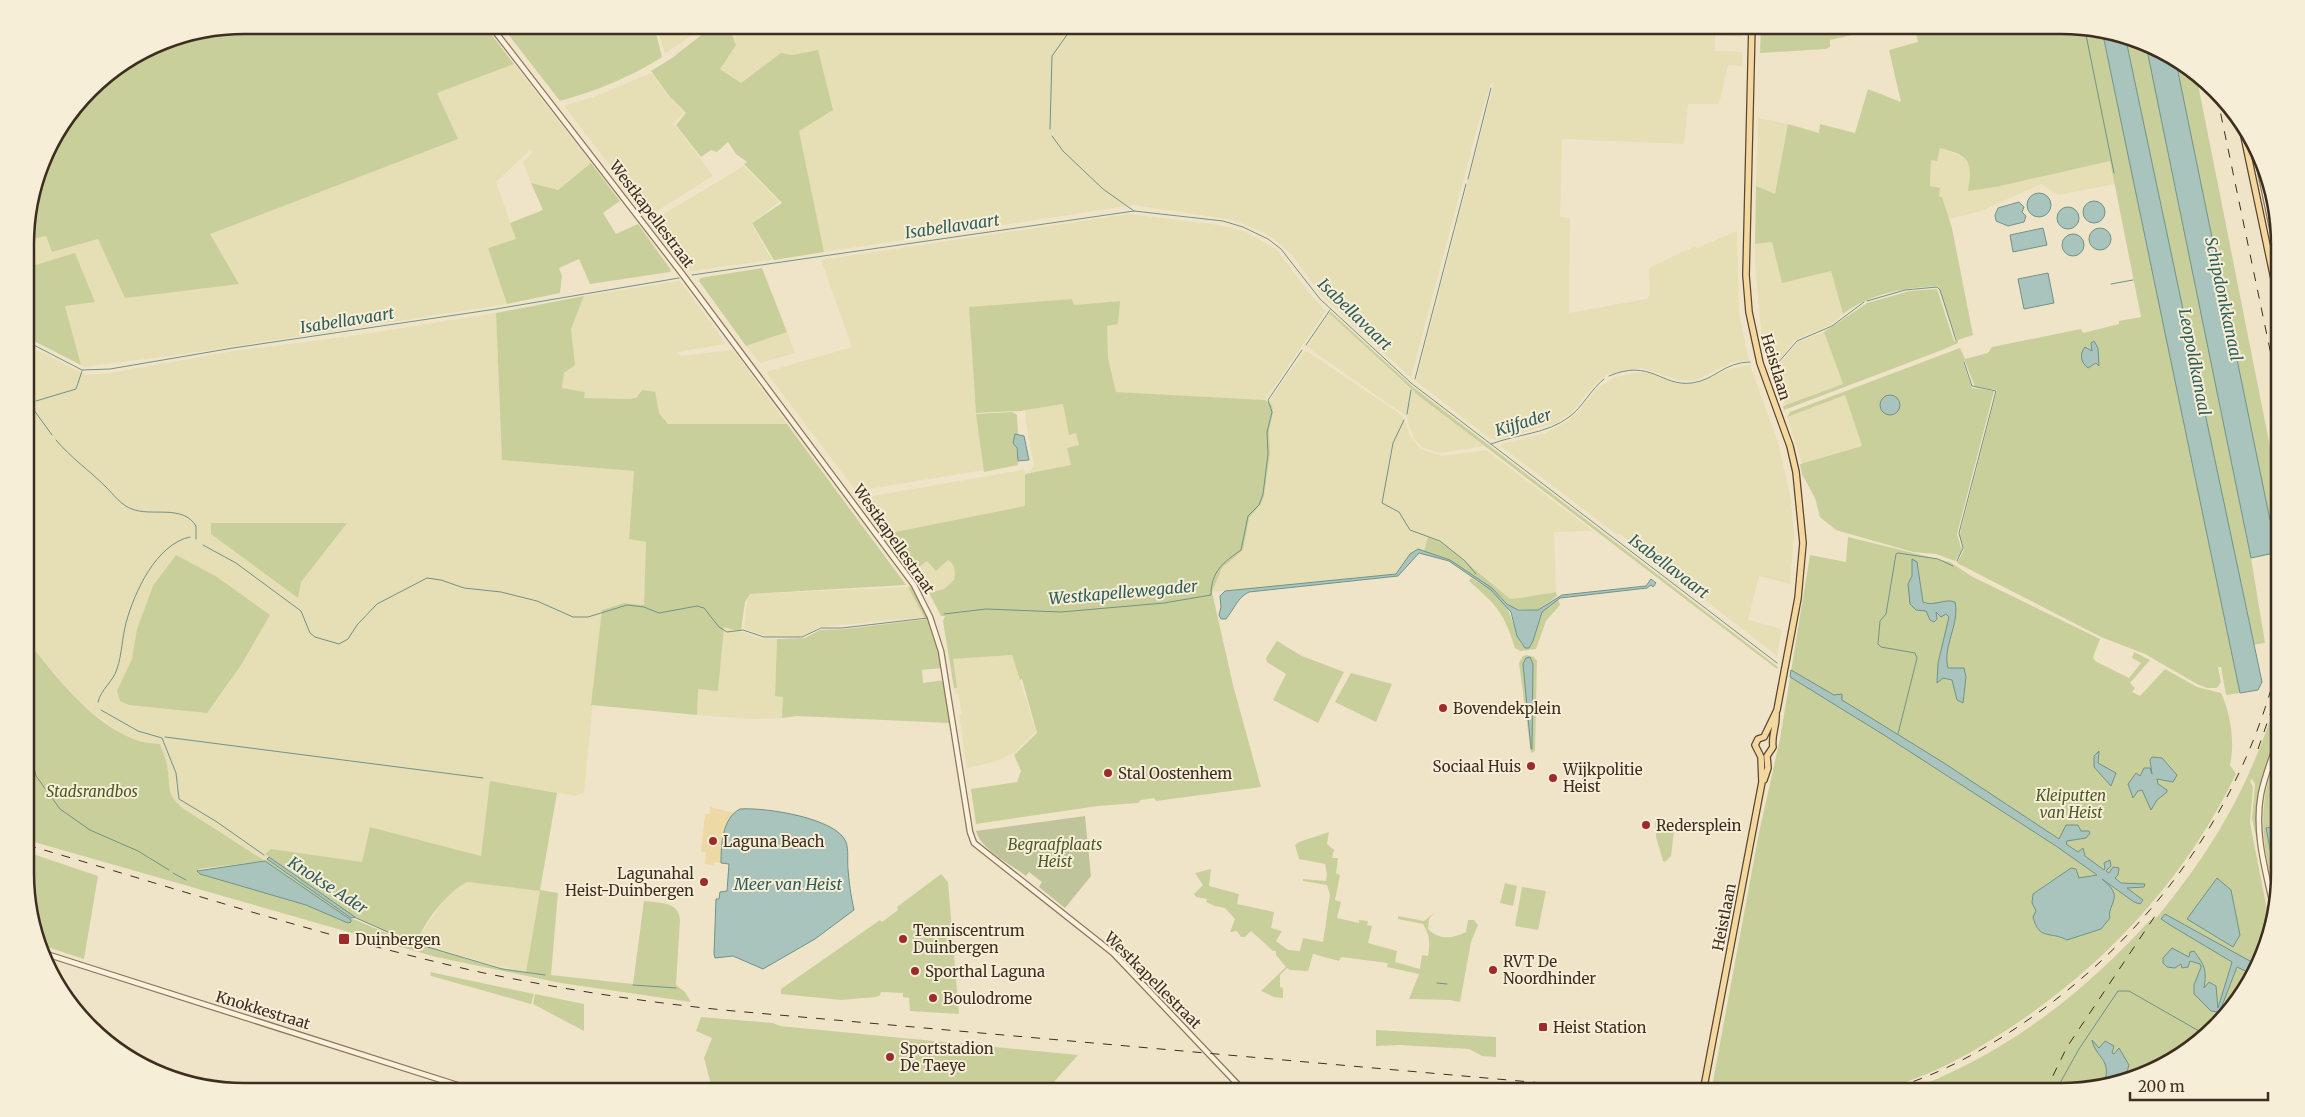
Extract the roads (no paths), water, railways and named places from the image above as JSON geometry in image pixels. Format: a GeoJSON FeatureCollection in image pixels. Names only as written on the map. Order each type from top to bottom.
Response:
{"type":"FeatureCollection","features":[{"type":"Feature","properties":{"kind":"main road","name":"Heistlaan"},"geometry":{"type":"LineString","coordinates":[[1704,1083],[1762,782],[1760,754],[1754,745],[1758,738],[1764,737],[1776,711],[1798,598],[1803,544],[1796,472],[1790,446],[1760,362],[1748,305],[1747,258],[1752,34]]}},
{"type":"Feature","properties":{"kind":"main road"},"geometry":{"type":"LineString","coordinates":[[2247,146],[2271,264]]}},
{"type":"Feature","properties":{"kind":"main road","name":"Heistlaan"},"geometry":{"type":"LineString","coordinates":[[1762,782],[1767,772],[1768,754],[1772,747],[1771,740],[1777,723],[1776,711]]}},
{"type":"Feature","properties":{"kind":"main road"},"geometry":{"type":"LineString","coordinates":[[1764,737],[1771,740]]}},
{"type":"Feature","properties":{"kind":"main road"},"geometry":{"type":"LineString","coordinates":[[1760,754],[1768,754]]}},
{"type":"Feature","properties":{"kind":"street","name":"Westkapellestraat"},"geometry":{"type":"LineString","coordinates":[[497,34],[674,264],[914,585],[930,617],[941,651],[970,832],[974,843],[1113,953],[1236,1083]]}},
{"type":"Feature","properties":{"kind":"street"},"geometry":{"type":"LineString","coordinates":[[2264,189],[2267,204]]}},
{"type":"Feature","properties":{"kind":"street"},"geometry":{"type":"LineString","coordinates":[[2270,892],[2260,844],[2259,816],[2264,778],[2271,759]]}},
{"type":"Feature","properties":{"kind":"street","name":"Knokkestraat"},"geometry":{"type":"LineString","coordinates":[[51,955],[451,1083]]}},
{"type":"Feature","properties":{"kind":"water"},"geometry":{"type":"Polygon","coordinates":[[[2104,38],[2127,44],[2262,682],[2258,690],[2240,693],[2104,38]]]}},
{"type":"Feature","properties":{"kind":"water","name":"Schipdonkkanaal"},"geometry":{"type":"Polygon","coordinates":[[[2147,52],[2177,69],[2271,521],[2271,554],[2251,558],[2147,52]]]}},
{"type":"Feature","properties":{"kind":"water"},"geometry":{"type":"Polygon","coordinates":[[[2039,193],[2047,197],[2051,205],[2047,213],[2039,217],[2031,213],[2027,205],[2031,197],[2039,193]]]}},
{"type":"Feature","properties":{"kind":"water"},"geometry":{"type":"Polygon","coordinates":[[[2094,201],[2104,208],[2105,212],[2098,222],[2094,223],[2084,216],[2083,212],[2090,202],[2094,201]]]}},
{"type":"Feature","properties":{"kind":"water"},"geometry":{"type":"Polygon","coordinates":[[[2019,202],[2024,207],[2022,212],[2026,216],[2024,222],[2008,226],[1996,221],[1995,215],[1998,208],[2019,202]]]}},
{"type":"Feature","properties":{"kind":"water"},"geometry":{"type":"Polygon","coordinates":[[[2068,207],[2078,214],[2079,218],[2072,228],[2068,229],[2058,222],[2057,218],[2064,208],[2068,207]]]}},
{"type":"Feature","properties":{"kind":"water"},"geometry":{"type":"Polygon","coordinates":[[[2043,228],[2047,245],[2013,252],[2010,235],[2043,228]]]}},
{"type":"Feature","properties":{"kind":"water"},"geometry":{"type":"Polygon","coordinates":[[[2100,228],[2110,235],[2111,239],[2104,249],[2100,250],[2090,243],[2089,239],[2096,229],[2100,228]]]}},
{"type":"Feature","properties":{"kind":"water"},"geometry":{"type":"Polygon","coordinates":[[[2073,234],[2083,241],[2084,245],[2077,255],[2073,256],[2063,249],[2062,245],[2069,235],[2073,234]]]}},
{"type":"Feature","properties":{"kind":"water"},"geometry":{"type":"Polygon","coordinates":[[[2048,273],[2054,303],[2024,309],[2018,279],[2048,273]]]}},
{"type":"Feature","properties":{"kind":"water"},"geometry":{"type":"Polygon","coordinates":[[[2094,341],[2098,348],[2099,366],[2096,363],[2088,368],[2082,361],[2081,355],[2085,347],[2092,351],[2091,343],[2094,341]]]}},
{"type":"Feature","properties":{"kind":"water"},"geometry":{"type":"Polygon","coordinates":[[[1890,395],[1897,398],[1900,405],[1897,412],[1890,415],[1883,412],[1880,405],[1883,398],[1890,395]]]}},
{"type":"Feature","properties":{"kind":"water"},"geometry":{"type":"Polygon","coordinates":[[[1015,434],[1024,436],[1029,460],[1018,461],[1017,448],[1013,443],[1015,434]]]}},
{"type":"Feature","properties":{"kind":"water"},"geometry":{"type":"Polygon","coordinates":[[[1418,549],[1450,560],[1492,588],[1507,604],[1518,610],[1538,610],[1562,595],[1646,586],[1651,579],[1656,583],[1653,587],[1651,585],[1647,588],[1560,598],[1542,612],[1529,648],[1525,648],[1517,636],[1511,612],[1491,590],[1449,561],[1419,553],[1398,576],[1249,592],[1239,600],[1226,619],[1221,619],[1219,615],[1221,607],[1220,596],[1225,591],[1396,574],[1410,554],[1418,549]]]}},
{"type":"Feature","properties":{"kind":"water"},"geometry":{"type":"Polygon","coordinates":[[[1912,559],[1917,562],[1923,602],[1931,604],[1947,601],[1955,602],[1955,619],[1947,652],[1947,660],[1948,668],[1964,668],[1966,677],[1963,703],[1957,700],[1952,680],[1943,678],[1937,683],[1938,663],[1949,617],[1946,614],[1941,617],[1936,612],[1937,619],[1934,622],[1930,620],[1926,611],[1916,610],[1910,604],[1908,584],[1912,576],[1912,559]]]}},
{"type":"Feature","properties":{"kind":"water"},"geometry":{"type":"Polygon","coordinates":[[[1530,657],[1533,664],[1532,749],[1523,664],[1526,658],[1530,657]]]}},
{"type":"Feature","properties":{"kind":"water"},"geometry":{"type":"Polygon","coordinates":[[[1791,670],[1834,695],[1842,694],[1842,700],[1944,763],[2059,839],[2066,825],[2078,825],[2081,831],[2089,831],[2090,833],[2086,838],[2067,841],[2066,844],[2078,852],[2083,848],[2085,856],[2104,870],[2104,863],[2110,860],[2111,866],[2106,871],[2109,873],[2113,867],[2119,868],[2118,875],[2115,878],[2121,883],[2145,884],[2144,887],[2127,888],[2143,900],[2140,904],[2134,902],[2102,879],[2112,889],[2114,898],[2109,915],[2110,918],[2101,929],[2067,940],[2042,932],[2036,925],[2033,917],[2036,911],[2032,903],[2033,894],[2071,868],[2076,869],[2079,878],[2097,875],[2056,846],[1884,735],[1790,677],[1791,670]]]}},
{"type":"Feature","properties":{"kind":"water"},"geometry":{"type":"Polygon","coordinates":[[[2099,751],[2098,763],[2116,773],[2111,786],[2094,767],[2094,756],[2099,751]]]}},
{"type":"Feature","properties":{"kind":"water"},"geometry":{"type":"Polygon","coordinates":[[[2152,757],[2162,758],[2177,775],[2173,782],[2157,779],[2158,784],[2167,792],[2157,800],[2151,810],[2142,790],[2138,791],[2133,798],[2128,784],[2136,773],[2140,776],[2144,768],[2150,768],[2152,774],[2150,760],[2152,757]]]}},
{"type":"Feature","properties":{"kind":"water","name":"Meer van Heist"},"geometry":{"type":"Polygon","coordinates":[[[740,809],[782,812],[815,820],[829,826],[840,834],[846,842],[854,910],[815,939],[763,969],[733,956],[715,958],[714,954],[716,899],[719,899],[720,892],[727,891],[729,864],[721,863],[722,841],[729,819],[740,809]]]}},
{"type":"Feature","properties":{"kind":"water"},"geometry":{"type":"Polygon","coordinates":[[[2271,827],[2271,854],[2266,828],[2271,827]]]}},
{"type":"Feature","properties":{"kind":"water"},"geometry":{"type":"Polygon","coordinates":[[[269,857],[355,917],[351,918],[267,859],[269,857]]]}},
{"type":"Feature","properties":{"kind":"water"},"geometry":{"type":"Polygon","coordinates":[[[265,861],[351,920],[351,922],[348,923],[306,905],[200,874],[197,871],[265,861]]]}},
{"type":"Feature","properties":{"kind":"water"},"geometry":{"type":"Polygon","coordinates":[[[2217,878],[2231,890],[2240,935],[2233,947],[2187,919],[2217,878]]]}},
{"type":"Feature","properties":{"kind":"water"},"geometry":{"type":"Polygon","coordinates":[[[2165,914],[2252,962],[2247,972],[2237,967],[2220,1011],[2216,1015],[2217,1012],[2211,1011],[2194,994],[2194,985],[2201,967],[2200,964],[2190,961],[2188,967],[2182,968],[2181,964],[2175,968],[2167,967],[2163,963],[2163,958],[2172,948],[2189,957],[2190,952],[2194,951],[2204,968],[2204,988],[2209,982],[2216,986],[2218,1008],[2232,962],[2161,919],[2165,914]]]}},
{"type":"Feature","properties":{"kind":"water"},"geometry":{"type":"Polygon","coordinates":[[[2092,1040],[2099,1048],[2105,1041],[2114,1046],[2112,1053],[2114,1054],[2119,1048],[2129,1065],[2127,1073],[2106,1078],[2105,1064],[2092,1040]]]}},
{"type":"Feature","properties":{"kind":"waterway"},"geometry":{"type":"LineString","coordinates":[[1050,129],[1052,56],[1068,34]]}},
{"type":"Feature","properties":{"kind":"waterway"},"geometry":{"type":"LineString","coordinates":[[2086,36],[2114,173]]}},
{"type":"Feature","properties":{"kind":"waterway"},"geometry":{"type":"LineString","coordinates":[[1468,179],[1491,88]]}},
{"type":"Feature","properties":{"kind":"waterway"},"geometry":{"type":"LineString","coordinates":[[1052,136],[1063,151],[1103,189],[1134,211]]}},
{"type":"Feature","properties":{"kind":"waterway"},"geometry":{"type":"LineString","coordinates":[[1415,379],[1466,184]]}},
{"type":"Feature","properties":{"kind":"waterway","name":"Isabellavaart"},"geometry":{"type":"LineString","coordinates":[[692,275],[1134,211],[1223,221],[1243,227],[1268,239],[1281,249],[1320,299],[1411,383],[1777,663]]}},
{"type":"Feature","properties":{"kind":"waterway","name":"Isabellavaart"},"geometry":{"type":"LineString","coordinates":[[34,345],[82,370],[110,369],[233,348],[496,309],[679,278]]}},
{"type":"Feature","properties":{"kind":"waterway"},"geometry":{"type":"LineString","coordinates":[[2111,284],[2133,280]]}},
{"type":"Feature","properties":{"kind":"waterway","name":"Kijfader"},"geometry":{"type":"LineString","coordinates":[[1867,301],[1905,290],[1937,287],[1940,290],[1956,340]]}},
{"type":"Feature","properties":{"kind":"waterway","name":"Kijfader"},"geometry":{"type":"LineString","coordinates":[[1769,369],[1777,364],[1797,341],[1832,326],[1864,302]]}},
{"type":"Feature","properties":{"kind":"waterway","name":"Westkapellewegader"},"geometry":{"type":"LineString","coordinates":[[1306,345],[1330,310]]}},
{"type":"Feature","properties":{"kind":"waterway","name":"Westkapellewegader"},"geometry":{"type":"LineString","coordinates":[[944,614],[986,609],[1061,612],[1164,603],[1211,595],[1216,573],[1224,563],[1241,550],[1248,516],[1259,505],[1263,494],[1268,454],[1267,432],[1272,412],[1268,400],[1302,350]]}},
{"type":"Feature","properties":{"kind":"waterway","name":"Kijfader"},"geometry":{"type":"LineString","coordinates":[[1609,376],[1623,371],[1635,370],[1646,371],[1672,381],[1692,383],[1733,365],[1750,362]]}},
{"type":"Feature","properties":{"kind":"waterway"},"geometry":{"type":"LineString","coordinates":[[1957,561],[1963,548],[1959,533],[1996,391],[1972,386],[1964,362]]}},
{"type":"Feature","properties":{"kind":"waterway","name":"Knokse Ader"},"geometry":{"type":"LineString","coordinates":[[36,401],[76,389],[82,371]]}},
{"type":"Feature","properties":{"kind":"waterway","name":"Kijfader"},"geometry":{"type":"LineString","coordinates":[[1491,444],[1560,423],[1574,413],[1604,379]]}},
{"type":"Feature","properties":{"kind":"waterway"},"geometry":{"type":"LineString","coordinates":[[1407,414],[1411,390]]}},
{"type":"Feature","properties":{"kind":"waterway","name":"Knokse Ader"},"geometry":{"type":"LineString","coordinates":[[34,410],[52,435]]}},
{"type":"Feature","properties":{"kind":"waterway"},"geometry":{"type":"LineString","coordinates":[[1404,420],[1393,443],[1382,503],[1399,512],[1410,530],[1440,541],[1465,561],[1476,574]]}},
{"type":"Feature","properties":{"kind":"waterway","name":"Knokse Ader"},"geometry":{"type":"LineString","coordinates":[[56,440],[125,505],[140,511],[183,515],[196,526],[196,539]]}},
{"type":"Feature","properties":{"kind":"waterway","name":"Knokse Ader"},"geometry":{"type":"LineString","coordinates":[[98,702],[117,669],[126,623],[148,571],[167,549],[178,541],[190,537]]}},
{"type":"Feature","properties":{"kind":"waterway","name":"Westkapellewegader"},"geometry":{"type":"LineString","coordinates":[[203,545],[236,563],[301,611],[310,633],[315,637],[339,644],[348,639],[357,625],[377,604],[427,578],[441,580],[464,588],[501,592],[537,601],[573,617],[588,617],[627,605],[644,607],[659,613],[697,606],[704,608],[719,627],[727,632],[743,630],[764,637],[802,637],[821,628],[842,628],[927,618]]}},
{"type":"Feature","properties":{"kind":"waterway"},"geometry":{"type":"LineString","coordinates":[[1898,734],[1917,658],[1915,653],[1881,647],[1878,644],[1880,621],[1886,614],[1896,554],[1938,559],[1953,566]]}},
{"type":"Feature","properties":{"kind":"waterway","name":"Knokse Ader"},"geometry":{"type":"LineString","coordinates":[[101,710],[138,731],[162,738],[176,773],[179,799],[217,822],[264,855]]}},
{"type":"Feature","properties":{"kind":"waterway"},"geometry":{"type":"LineString","coordinates":[[165,737],[483,778]]}},
{"type":"Feature","properties":{"kind":"waterway"},"geometry":{"type":"LineString","coordinates":[[34,768],[36,776],[60,809],[90,830],[138,851],[169,870]]}},
{"type":"Feature","properties":{"kind":"waterway"},"geometry":{"type":"LineString","coordinates":[[173,873],[186,880]]}},
{"type":"Feature","properties":{"kind":"waterway","name":"Knokse Ader"},"geometry":{"type":"LineString","coordinates":[[354,917],[406,940]]}},
{"type":"Feature","properties":{"kind":"waterway","name":"Knokse Ader"},"geometry":{"type":"LineString","coordinates":[[421,945],[502,969],[545,975]]}},
{"type":"Feature","properties":{"kind":"waterway"},"geometry":{"type":"LineString","coordinates":[[1437,983],[1447,984]]}},
{"type":"Feature","properties":{"kind":"waterway","name":"Knokse Ader"},"geometry":{"type":"LineString","coordinates":[[633,985],[676,988]]}},
{"type":"Feature","properties":{"kind":"waterway"},"geometry":{"type":"LineString","coordinates":[[2060,1083],[2079,1049],[2118,991],[2129,991],[2200,1031]]}},
{"type":"Feature","properties":{"kind":"railway"},"geometry":{"type":"LineString","coordinates":[[2219,105],[2271,355]]}},
{"type":"Feature","properties":{"kind":"railway"},"geometry":{"type":"LineString","coordinates":[[1909,1083],[1954,1064],[2022,1024],[2068,990],[2110,952],[2149,910],[2185,866],[2216,818],[2242,767],[2263,714],[2271,686]]}},
{"type":"Feature","properties":{"kind":"railway"},"geometry":{"type":"LineString","coordinates":[[2258,749],[2271,712]]}},
{"type":"Feature","properties":{"kind":"railway"},"geometry":{"type":"LineString","coordinates":[[34,847],[254,913],[426,960],[546,985],[609,995],[734,1011],[1542,1083]]}},
{"type":"Feature","properties":{"kind":"railway"},"geometry":{"type":"LineString","coordinates":[[2049,1083],[2067,1047],[2159,910]]}},
{"type":"Feature","properties":{"kind":"place","name":"Bovendekplein"},"geometry":{"type":"Point","coordinates":[1443,708]}},
{"type":"Feature","properties":{"kind":"place","name":"Sociaal Huis"},"geometry":{"type":"Point","coordinates":[1531,766]}},
{"type":"Feature","properties":{"kind":"place","name":"Stal Oostenhem"},"geometry":{"type":"Point","coordinates":[1108,773]}},
{"type":"Feature","properties":{"kind":"place","name":"Wijkpolitie Heist"},"geometry":{"type":"Point","coordinates":[1553,778]}},
{"type":"Feature","properties":{"kind":"place","name":"Redersplein"},"geometry":{"type":"Point","coordinates":[1646,825]}},
{"type":"Feature","properties":{"kind":"place","name":"Laguna Beach"},"geometry":{"type":"Point","coordinates":[713,841]}},
{"type":"Feature","properties":{"kind":"place","name":"Lagunahal Heist-Duinbergen"},"geometry":{"type":"Point","coordinates":[704,882]}},
{"type":"Feature","properties":{"kind":"place","name":"Duinbergen"},"geometry":{"type":"Point","coordinates":[344,939]}},
{"type":"Feature","properties":{"kind":"place","name":"Tenniscentrum Duinbergen"},"geometry":{"type":"Point","coordinates":[903,939]}},
{"type":"Feature","properties":{"kind":"place","name":"RVT De Noordhinder"},"geometry":{"type":"Point","coordinates":[1493,970]}},
{"type":"Feature","properties":{"kind":"place","name":"Sporthal Laguna"},"geometry":{"type":"Point","coordinates":[915,971]}},
{"type":"Feature","properties":{"kind":"place","name":"Boulodrome"},"geometry":{"type":"Point","coordinates":[933,998]}},
{"type":"Feature","properties":{"kind":"place","name":"Heist Station"},"geometry":{"type":"Point","coordinates":[1543,1027]}},
{"type":"Feature","properties":{"kind":"place","name":"Sportstadion De Taeye"},"geometry":{"type":"Point","coordinates":[890,1057]}},
{"type":"Feature","properties":{"kind":"water label","name":"Leopoldkanaal"},"geometry":{"type":"Point","coordinates":[2195,362]}},
{"type":"Feature","properties":{"kind":"park label","name":"Stadsrandbos"},"geometry":{"type":"Point","coordinates":[92,791]}},
{"type":"Feature","properties":{"kind":"park label","name":"Kleiputten van Heist"},"geometry":{"type":"Point","coordinates":[2071,804]}},
{"type":"Feature","properties":{"kind":"park label","name":"Begraafplaats Heist"},"geometry":{"type":"Point","coordinates":[1055,852]}}]}
